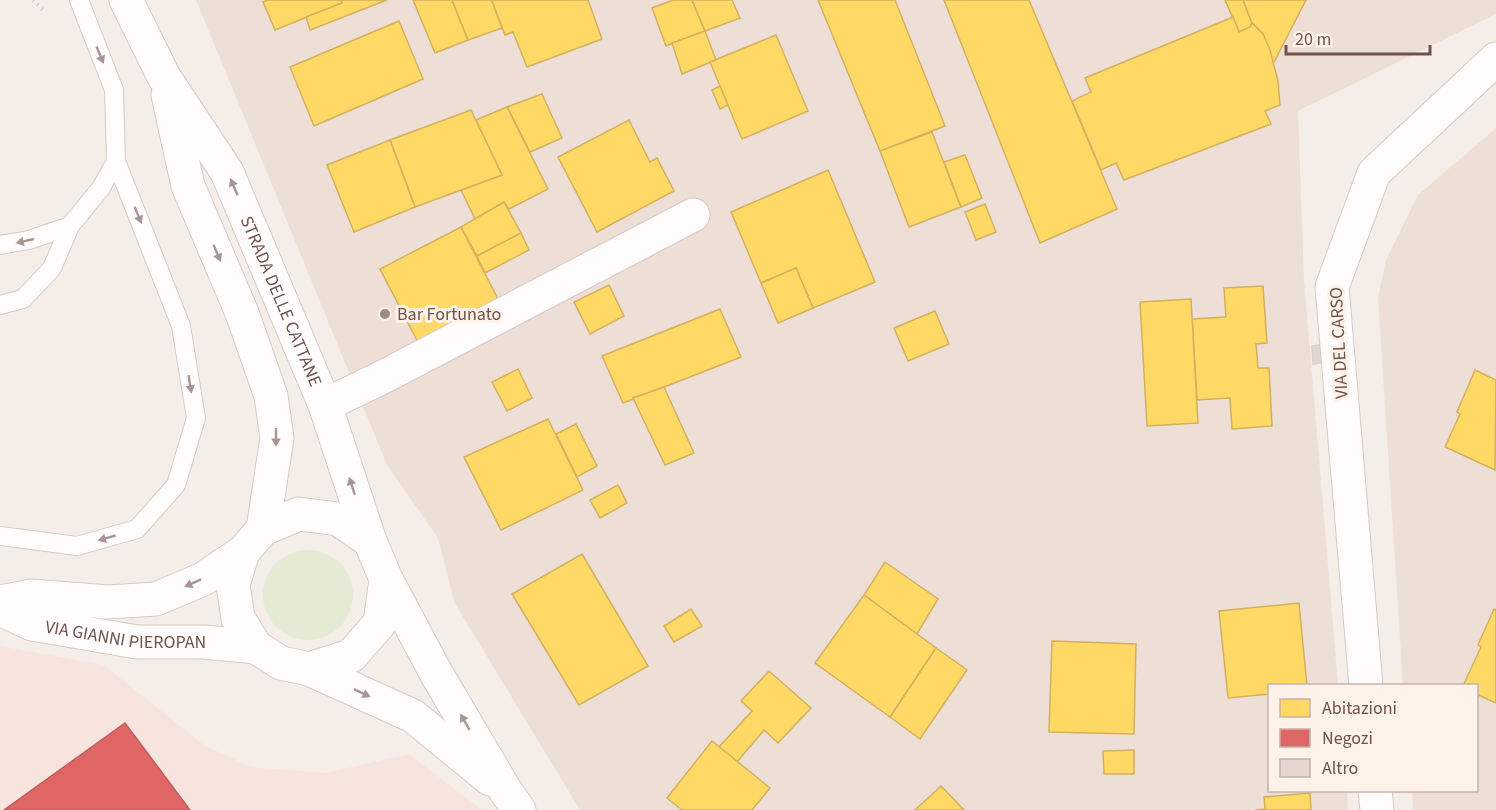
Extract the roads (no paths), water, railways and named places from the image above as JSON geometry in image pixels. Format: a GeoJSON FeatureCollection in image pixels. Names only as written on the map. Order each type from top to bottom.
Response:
{"type":"FeatureCollection","features":[{"type":"Feature","properties":{"kind":"street","name":"STRADA DELLE CATTANE"},"geometry":{"type":"LineString","coordinates":[[126,0],[164,77],[227,172],[326,405],[370,541]]}},
{"type":"Feature","properties":{"kind":"street","name":"VIA DEL CARSO"},"geometry":{"type":"LineString","coordinates":[[1366,684],[1332,287],[1374,173],[1496,59]]}},
{"type":"Feature","properties":{"kind":"street","name":"STRADA DELLE CATTANE"},"geometry":{"type":"LineString","coordinates":[[164,77],[188,186],[242,313],[271,396],[277,438],[253,541]]}},
{"type":"Feature","properties":{"kind":"street"},"geometry":{"type":"LineString","coordinates":[[326,405],[693,214]]}},
{"type":"Feature","properties":{"kind":"street"},"geometry":{"type":"LineString","coordinates":[[299,514],[338,519],[370,541],[386,579],[436,673],[512,800],[413,716],[309,669],[281,663],[256,647],[238,618],[233,585],[253,541],[299,514]]}},
{"type":"Feature","properties":{"kind":"street","name":"VIA GIANNI PIEROPAN"},"geometry":{"type":"LineString","coordinates":[[0,602],[31,596],[108,602],[156,599],[202,579],[253,541]]}},
{"type":"Feature","properties":{"kind":"street"},"geometry":{"type":"LineString","coordinates":[[309,669],[351,656],[380,623],[386,579]]}},
{"type":"Feature","properties":{"kind":"street","name":"VIA GIANNI PIEROPAN"},"geometry":{"type":"LineString","coordinates":[[0,609],[32,624],[137,642],[204,642],[256,647]]}},
{"type":"Feature","properties":{"kind":"street"},"geometry":{"type":"LineString","coordinates":[[1375,792],[1377,810]]}},
{"type":"Feature","properties":{"kind":"lane"},"geometry":{"type":"LineString","coordinates":[[0,536],[77,546],[137,529],[176,485],[196,418],[181,326],[116,161],[114,90],[79,0]]}},
{"type":"Feature","properties":{"kind":"lane"},"geometry":{"type":"LineString","coordinates":[[0,305],[23,299],[52,268],[70,226],[101,188],[116,161]]}},
{"type":"Feature","properties":{"kind":"lane"},"geometry":{"type":"LineString","coordinates":[[0,245],[29,240],[70,226]]}},
{"type":"Feature","properties":{"kind":"place","name":"Bar Fortunato"},"geometry":{"type":"Point","coordinates":[385,314]}}]}
